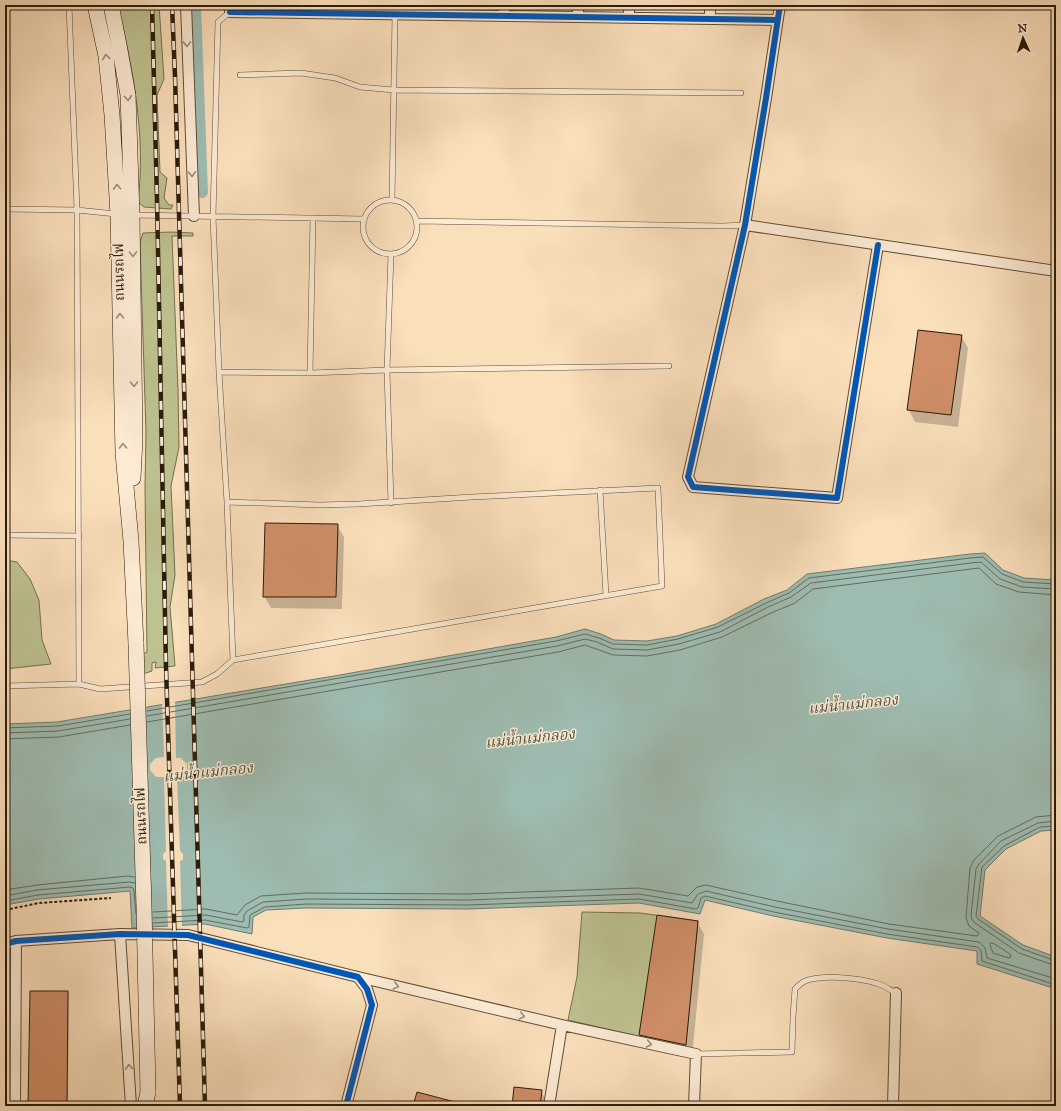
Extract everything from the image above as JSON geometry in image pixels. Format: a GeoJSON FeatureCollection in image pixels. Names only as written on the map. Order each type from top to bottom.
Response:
{"type":"FeatureCollection","features":[{"type":"Feature","properties":{"kind":"main road","name":"ถนนรถไฟ"},"geometry":{"type":"LineString","coordinates":[[95,5],[106,56],[125,214]]}},
{"type":"Feature","properties":{"kind":"main road","name":"ถนนรถไฟ"},"geometry":{"type":"LineString","coordinates":[[111,5],[128,96],[125,214],[135,439],[131,541],[136,644],[144,899],[147,1101]]}},
{"type":"Feature","properties":{"kind":"street"},"geometry":{"type":"LineString","coordinates":[[186,5],[194,216]]}},
{"type":"Feature","properties":{"kind":"street"},"geometry":{"type":"LineString","coordinates":[[504,5],[504,16]]}},
{"type":"Feature","properties":{"kind":"street"},"geometry":{"type":"LineString","coordinates":[[578,5],[578,17]]}},
{"type":"Feature","properties":{"kind":"street"},"geometry":{"type":"LineString","coordinates":[[628,5],[629,18]]}},
{"type":"Feature","properties":{"kind":"street"},"geometry":{"type":"LineString","coordinates":[[710,5],[710,19]]}},
{"type":"Feature","properties":{"kind":"street"},"geometry":{"type":"LineString","coordinates":[[780,5],[745,225],[688,477],[693,486],[837,498],[878,245]]}},
{"type":"Feature","properties":{"kind":"street"},"geometry":{"type":"LineString","coordinates":[[230,12],[361,10],[395,15],[426,10],[504,16],[777,20]]}},
{"type":"Feature","properties":{"kind":"street"},"geometry":{"type":"LineString","coordinates":[[745,225],[1056,272]]}},
{"type":"Feature","properties":{"kind":"street"},"geometry":{"type":"LineString","coordinates":[[120,934],[132,1106]]}},
{"type":"Feature","properties":{"kind":"street"},"geometry":{"type":"LineString","coordinates":[[5,944],[16,941],[120,934],[188,935],[562,1026],[696,1054],[694,1106]]}},
{"type":"Feature","properties":{"kind":"street"},"geometry":{"type":"LineString","coordinates":[[15,1106],[16,941]]}},
{"type":"Feature","properties":{"kind":"street"},"geometry":{"type":"LineString","coordinates":[[346,1106],[372,1005],[367,989],[358,976]]}},
{"type":"Feature","properties":{"kind":"street"},"geometry":{"type":"LineString","coordinates":[[893,1106],[896,993]]}},
{"type":"Feature","properties":{"kind":"street"},"geometry":{"type":"LineString","coordinates":[[549,1106],[562,1026]]}},
{"type":"Feature","properties":{"kind":"lane"},"geometry":{"type":"LineString","coordinates":[[69,5],[77,210],[79,684]]}},
{"type":"Feature","properties":{"kind":"lane"},"geometry":{"type":"LineString","coordinates":[[230,12],[218,22],[213,216],[233,660]]}},
{"type":"Feature","properties":{"kind":"lane"},"geometry":{"type":"LineString","coordinates":[[392,199],[395,15]]}},
{"type":"Feature","properties":{"kind":"lane"},"geometry":{"type":"LineString","coordinates":[[240,75],[301,73],[335,78],[360,88],[394,90],[741,93]]}},
{"type":"Feature","properties":{"kind":"lane"},"geometry":{"type":"LineString","coordinates":[[392,199],[409,207],[415,215],[418,231],[409,248],[400,252],[387,254],[378,252],[370,246],[364,238],[362,229],[363,220],[367,211],[374,204],[383,200],[392,199]]}},
{"type":"Feature","properties":{"kind":"lane"},"geometry":{"type":"LineString","coordinates":[[5,209],[77,210],[125,214],[363,220]]}},
{"type":"Feature","properties":{"kind":"lane"},"geometry":{"type":"LineString","coordinates":[[310,373],[313,218]]}},
{"type":"Feature","properties":{"kind":"lane"},"geometry":{"type":"LineString","coordinates":[[417,221],[716,226],[745,225]]}},
{"type":"Feature","properties":{"kind":"lane"},"geometry":{"type":"LineString","coordinates":[[5,242],[8,378],[5,378]]}},
{"type":"Feature","properties":{"kind":"lane"},"geometry":{"type":"LineString","coordinates":[[391,254],[387,370],[391,503]]}},
{"type":"Feature","properties":{"kind":"lane"},"geometry":{"type":"LineString","coordinates":[[219,372],[310,373],[387,370],[669,366]]}},
{"type":"Feature","properties":{"kind":"lane"},"geometry":{"type":"LineString","coordinates":[[5,686],[79,684],[100,688],[202,682],[217,674],[233,660],[662,586],[658,488],[472,497],[391,503],[320,505],[227,502]]}},
{"type":"Feature","properties":{"kind":"lane"},"geometry":{"type":"LineString","coordinates":[[600,490],[606,595]]}},
{"type":"Feature","properties":{"kind":"lane"},"geometry":{"type":"LineString","coordinates":[[5,535],[79,536]]}},
{"type":"Feature","properties":{"kind":"lane"},"geometry":{"type":"LineString","coordinates":[[696,1054],[792,1052],[795,989],[803,982],[816,978],[841,978],[866,981],[881,985],[896,993]]}},
{"type":"Feature","properties":{"kind":"path"},"geometry":{"type":"LineString","coordinates":[[5,910],[39,903],[110,898]]}},
{"type":"Feature","properties":{"kind":"green space"},"geometry":{"type":"Polygon","coordinates":[[[118,5],[159,5],[164,79],[157,95],[160,172],[167,178],[164,198],[169,205],[173,205],[171,209],[144,207],[138,202],[140,152],[137,103],[129,54],[118,5]]]}},
{"type":"Feature","properties":{"kind":"green space"},"geometry":{"type":"Polygon","coordinates":[[[143,233],[193,233],[193,236],[172,236],[179,447],[171,486],[175,575],[170,607],[175,666],[155,668],[156,662],[152,663],[152,671],[143,674],[143,654],[147,652],[145,488],[146,432],[140,242],[143,233]]]}},
{"type":"Feature","properties":{"kind":"green space"},"geometry":{"type":"Polygon","coordinates":[[[5,560],[17,562],[30,579],[39,600],[42,640],[51,664],[5,669],[5,560]]]}},
{"type":"Feature","properties":{"kind":"green space"},"geometry":{"type":"Polygon","coordinates":[[[582,912],[640,913],[698,921],[685,1047],[568,1020],[577,977],[582,912]]]}},
{"type":"Feature","properties":{"kind":"water","name":"แม่น้ำแม่กลอง"},"geometry":{"type":"Polygon","coordinates":[[[985,553],[1003,570],[1024,578],[1056,580],[1056,830],[1041,831],[1006,849],[985,870],[980,916],[1023,945],[1056,957],[1056,989],[977,964],[977,951],[887,938],[773,916],[705,900],[700,914],[639,903],[467,909],[306,908],[266,910],[253,917],[252,934],[205,924],[132,928],[130,891],[39,899],[5,905],[5,724],[57,722],[556,637],[585,629],[614,640],[647,641],[677,636],[716,624],[764,599],[787,590],[807,574],[985,553]]]}},
{"type":"Feature","properties":{"kind":"pier"},"geometry":{"type":"Polygon","coordinates":[[[175,700],[176,758],[181,758],[187,764],[187,771],[183,776],[177,777],[180,851],[183,854],[183,860],[180,861],[182,927],[168,928],[166,861],[163,859],[163,854],[166,851],[164,777],[156,777],[150,770],[150,764],[156,758],[164,757],[162,702],[175,700]]]}},
{"type":"Feature","properties":{"kind":"building"},"geometry":{"type":"Polygon","coordinates":[[[918,330],[962,335],[951,415],[907,410],[918,330]]]}},
{"type":"Feature","properties":{"kind":"building"},"geometry":{"type":"Polygon","coordinates":[[[265,523],[338,524],[336,597],[263,597],[265,523]]]}},
{"type":"Feature","properties":{"kind":"building"},"geometry":{"type":"Polygon","coordinates":[[[657,915],[698,921],[686,1045],[639,1035],[657,915]]]}},
{"type":"Feature","properties":{"kind":"building"},"geometry":{"type":"Polygon","coordinates":[[[30,991],[68,991],[67,1106],[28,1106],[30,991]]]}},
{"type":"Feature","properties":{"kind":"building"},"geometry":{"type":"Polygon","coordinates":[[[514,1087],[542,1090],[540,1106],[512,1106],[514,1087]]]}},
{"type":"Feature","properties":{"kind":"building"},"geometry":{"type":"Polygon","coordinates":[[[417,1092],[459,1103],[458,1106],[413,1106],[417,1092]]]}},
{"type":"Feature","properties":{"kind":"waterway"},"geometry":{"type":"LineString","coordinates":[[195,5],[202,192]]}},
{"type":"Feature","properties":{"kind":"railway"},"geometry":{"type":"LineString","coordinates":[[152,5],[166,667],[180,1106]]}},
{"type":"Feature","properties":{"kind":"railway"},"geometry":{"type":"LineString","coordinates":[[172,5],[205,1106]]}},
{"type":"Feature","properties":{"kind":"cycle path"},"geometry":{"type":"LineString","coordinates":[[780,5],[745,225],[688,477],[693,487],[837,498],[878,245]]}},
{"type":"Feature","properties":{"kind":"cycle path"},"geometry":{"type":"LineString","coordinates":[[230,12],[777,20]]}},
{"type":"Feature","properties":{"kind":"cycle path"},"geometry":{"type":"LineString","coordinates":[[5,944],[16,941],[120,934],[188,935],[358,977],[367,989],[372,1005],[346,1106]]}}]}
